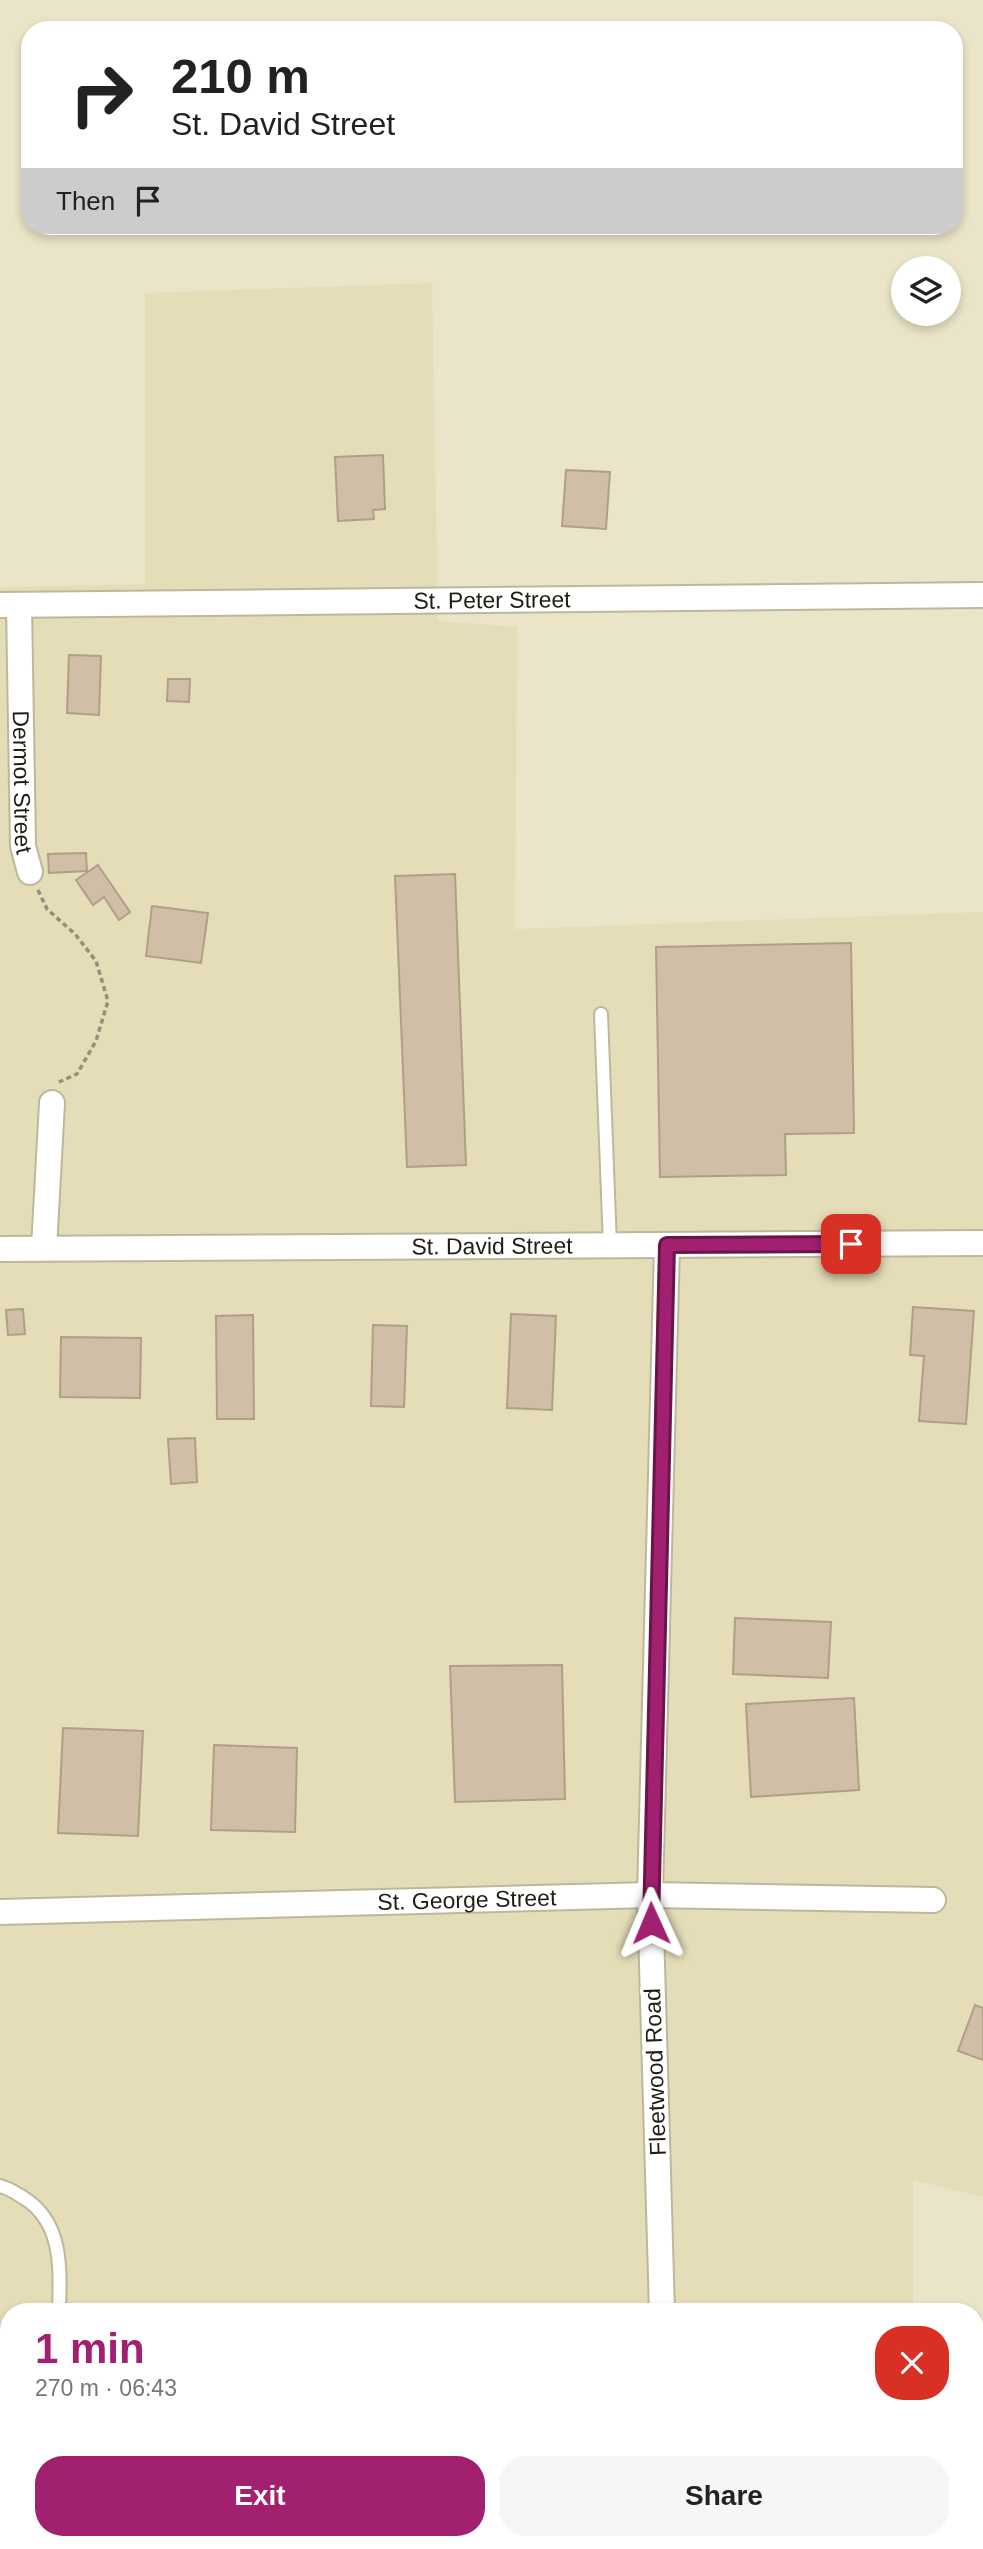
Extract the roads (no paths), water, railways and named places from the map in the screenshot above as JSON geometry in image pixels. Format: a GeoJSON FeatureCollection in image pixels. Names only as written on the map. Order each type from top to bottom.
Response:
{"type":"FeatureCollection","features":[{"type":"Feature","properties":{"kind":"street","name":"St. Peter Street"},"geometry":{"type":"LineString","coordinates":[[10,605],[983,595]]}},
{"type":"Feature","properties":{"kind":"street","name":"Dermot Street"},"geometry":{"type":"LineString","coordinates":[[10,605],[23,846],[30,872]]}},
{"type":"Feature","properties":{"kind":"street"},"geometry":{"type":"LineString","coordinates":[[44,1248],[52,1103]]}},
{"type":"Feature","properties":{"kind":"street","name":"St. David Street"},"geometry":{"type":"LineString","coordinates":[[0,1249],[983,1243]]}},
{"type":"Feature","properties":{"kind":"street","name":"Fleetwood Road"},"geometry":{"type":"LineString","coordinates":[[662,2303],[650,1895],[667,1245]]}},
{"type":"Feature","properties":{"kind":"street","name":"St. George Street"},"geometry":{"type":"LineString","coordinates":[[0,1912],[650,1895],[933,1899]]}},
{"type":"Feature","properties":{"kind":"lane"},"geometry":{"type":"LineString","coordinates":[[601,1014],[610,1245]]}},
{"type":"Feature","properties":{"kind":"lane"},"geometry":{"type":"LineString","coordinates":[[0,2186],[33,2204],[50,2224],[58,2248],[59,2303]]}}]}
